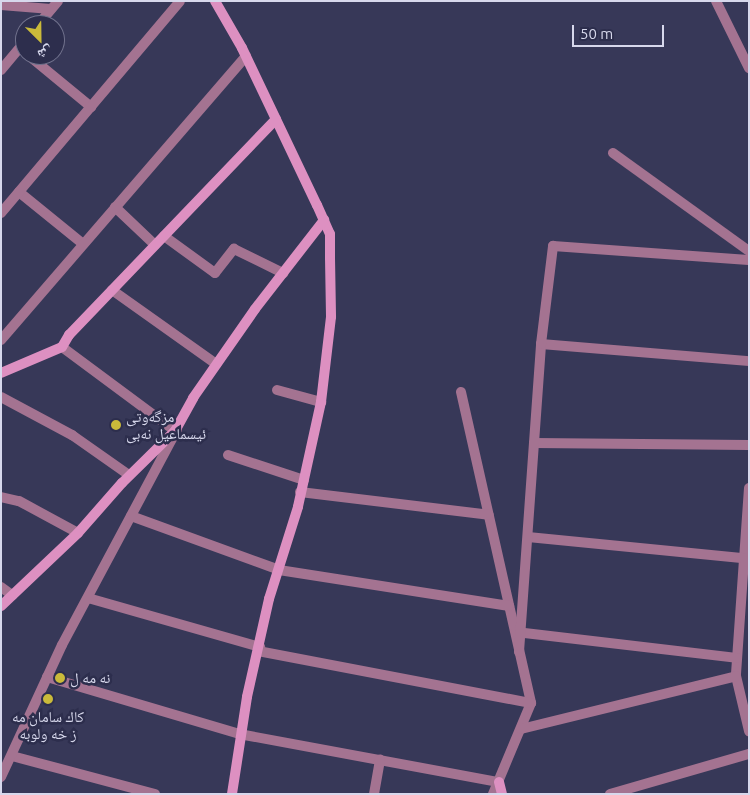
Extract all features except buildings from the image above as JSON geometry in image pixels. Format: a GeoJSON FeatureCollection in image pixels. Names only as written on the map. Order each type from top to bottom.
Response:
{"type":"FeatureCollection","features":[{"type":"Feature","properties":{"kind":"street"},"geometry":{"type":"LineString","coordinates":[[1,213],[180,1]]}},
{"type":"Feature","properties":{"kind":"street"},"geometry":{"type":"LineString","coordinates":[[215,1],[246,56],[330,234],[331,316],[321,402],[304,480],[279,570],[239,734],[232,794]]}},
{"type":"Feature","properties":{"kind":"street"},"geometry":{"type":"LineString","coordinates":[[716,1],[749,68]]}},
{"type":"Feature","properties":{"kind":"street"},"geometry":{"type":"LineString","coordinates":[[1,5],[55,5]]}},
{"type":"Feature","properties":{"kind":"street"},"geometry":{"type":"LineString","coordinates":[[46,15],[55,5]]}},
{"type":"Feature","properties":{"kind":"street"},"geometry":{"type":"LineString","coordinates":[[3,334],[246,56]]}},
{"type":"Feature","properties":{"kind":"street"},"geometry":{"type":"LineString","coordinates":[[1,70],[15,57]]}},
{"type":"Feature","properties":{"kind":"street"},"geometry":{"type":"LineString","coordinates":[[42,65],[91,107]]}},
{"type":"Feature","properties":{"kind":"street"},"geometry":{"type":"LineString","coordinates":[[1,373],[62,347],[69,335],[276,118]]}},
{"type":"Feature","properties":{"kind":"street"},"geometry":{"type":"LineString","coordinates":[[613,153],[749,251]]}},
{"type":"Feature","properties":{"kind":"street"},"geometry":{"type":"LineString","coordinates":[[19,192],[83,244]]}},
{"type":"Feature","properties":{"kind":"street"},"geometry":{"type":"LineString","coordinates":[[115,207],[155,245]]}},
{"type":"Feature","properties":{"kind":"street"},"geometry":{"type":"LineString","coordinates":[[1,777],[47,677],[178,427],[216,364],[324,220]]}},
{"type":"Feature","properties":{"kind":"street"},"geometry":{"type":"LineString","coordinates":[[164,236],[215,273],[234,249],[283,273]]}},
{"type":"Feature","properties":{"kind":"street"},"geometry":{"type":"LineString","coordinates":[[494,794],[531,704],[520,652],[518,632],[528,537],[541,344],[553,246],[749,260]]}},
{"type":"Feature","properties":{"kind":"street"},"geometry":{"type":"LineString","coordinates":[[112,290],[216,364]]}},
{"type":"Feature","properties":{"kind":"street"},"geometry":{"type":"LineString","coordinates":[[541,344],[749,361]]}},
{"type":"Feature","properties":{"kind":"street"},"geometry":{"type":"LineString","coordinates":[[62,347],[178,427]]}},
{"type":"Feature","properties":{"kind":"street"},"geometry":{"type":"LineString","coordinates":[[277,390],[321,402]]}},
{"type":"Feature","properties":{"kind":"street"},"geometry":{"type":"LineString","coordinates":[[461,392],[509,606],[518,632]]}},
{"type":"Feature","properties":{"kind":"street"},"geometry":{"type":"LineString","coordinates":[[1,397],[72,435],[129,475]]}},
{"type":"Feature","properties":{"kind":"street"},"geometry":{"type":"LineString","coordinates":[[1,606],[78,533],[129,475],[178,427]]}},
{"type":"Feature","properties":{"kind":"street"},"geometry":{"type":"LineString","coordinates":[[534,442],[749,445]]}},
{"type":"Feature","properties":{"kind":"street"},"geometry":{"type":"LineString","coordinates":[[228,455],[304,480]]}},
{"type":"Feature","properties":{"kind":"street"},"geometry":{"type":"LineString","coordinates":[[749,488],[744,558],[744,614],[736,658],[736,676],[749,730]]}},
{"type":"Feature","properties":{"kind":"street"},"geometry":{"type":"LineString","coordinates":[[300,492],[488,515]]}},
{"type":"Feature","properties":{"kind":"street"},"geometry":{"type":"LineString","coordinates":[[1,497],[18,501],[78,533]]}},
{"type":"Feature","properties":{"kind":"street"},"geometry":{"type":"LineString","coordinates":[[131,516],[279,570],[509,606]]}},
{"type":"Feature","properties":{"kind":"street"},"geometry":{"type":"LineString","coordinates":[[528,537],[744,558]]}},
{"type":"Feature","properties":{"kind":"street"},"geometry":{"type":"LineString","coordinates":[[1,587],[12,595]]}},
{"type":"Feature","properties":{"kind":"street"},"geometry":{"type":"LineString","coordinates":[[88,598],[259,649],[531,704]]}},
{"type":"Feature","properties":{"kind":"street"},"geometry":{"type":"LineString","coordinates":[[518,632],[736,658]]}},
{"type":"Feature","properties":{"kind":"street"},"geometry":{"type":"LineString","coordinates":[[521,728],[736,676]]}},
{"type":"Feature","properties":{"kind":"street"},"geometry":{"type":"LineString","coordinates":[[47,677],[239,734],[499,782]]}},
{"type":"Feature","properties":{"kind":"street"},"geometry":{"type":"LineString","coordinates":[[610,794],[749,754]]}},
{"type":"Feature","properties":{"kind":"street"},"geometry":{"type":"LineString","coordinates":[[12,756],[155,794]]}},
{"type":"Feature","properties":{"kind":"street"},"geometry":{"type":"LineString","coordinates":[[374,794],[380,760]]}},
{"type":"Feature","properties":{"kind":"street"},"geometry":{"type":"LineString","coordinates":[[499,782],[502,794]]}},
{"type":"Feature","properties":{"kind":"place","name":"مزگەوتی ئیسماعیل نەبی"},"geometry":{"type":"Point","coordinates":[116,425]}},
{"type":"Feature","properties":{"kind":"place","name":"نه مه ل"},"geometry":{"type":"Point","coordinates":[60,678]}},
{"type":"Feature","properties":{"kind":"place","name":"كاك سامان مه ز خه ولوبه"},"geometry":{"type":"Point","coordinates":[48,699]}}]}
